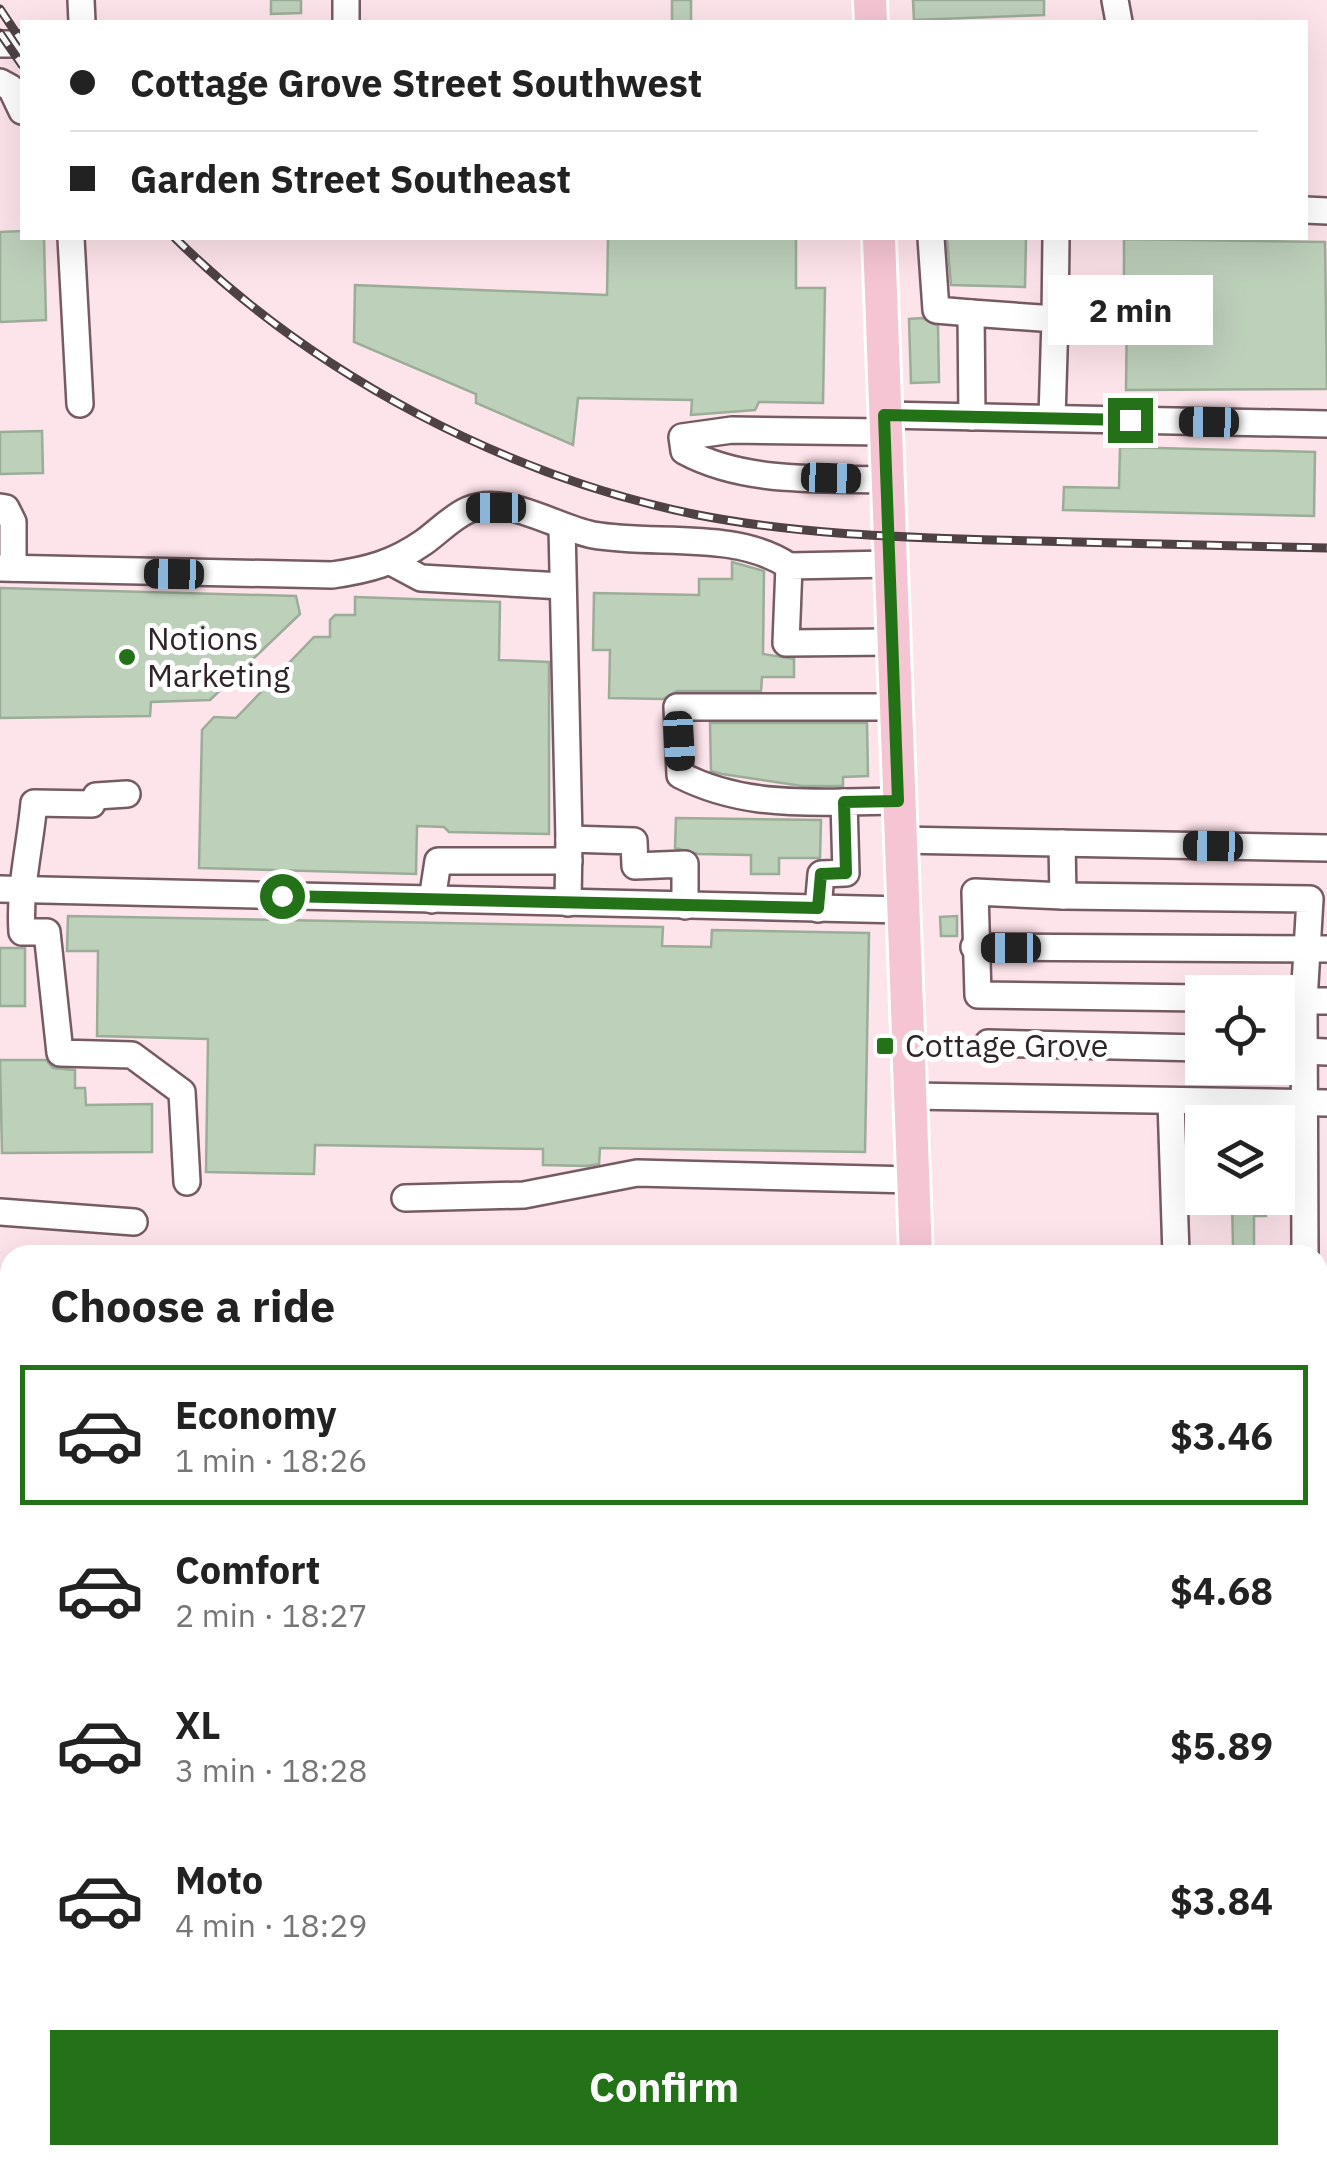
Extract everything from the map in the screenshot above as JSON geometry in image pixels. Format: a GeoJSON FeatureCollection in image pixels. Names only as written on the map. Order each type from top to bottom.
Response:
{"type":"FeatureCollection","features":[{"type":"Feature","properties":{"kind":"main road"},"geometry":{"type":"LineString","coordinates":[[878,240],[916,1245]]}},
{"type":"Feature","properties":{"kind":"street"},"geometry":{"type":"LineString","coordinates":[[0,82],[11,88],[20,107]]}},
{"type":"Feature","properties":{"kind":"street"},"geometry":{"type":"LineString","coordinates":[[71,240],[80,404]]}},
{"type":"Feature","properties":{"kind":"street"},"geometry":{"type":"LineString","coordinates":[[930,240],[936,310],[1055,319]]}},
{"type":"Feature","properties":{"kind":"street"},"geometry":{"type":"LineString","coordinates":[[1052,418],[1056,240]]}},
{"type":"Feature","properties":{"kind":"street"},"geometry":{"type":"LineString","coordinates":[[971,313],[972,417]]}},
{"type":"Feature","properties":{"kind":"street"},"geometry":{"type":"LineString","coordinates":[[888,480],[765,476],[698,458],[684,451],[682,437],[732,430],[972,417],[1327,424]]}},
{"type":"Feature","properties":{"kind":"street"},"geometry":{"type":"LineString","coordinates":[[0,507],[6,508],[13,522],[7,568],[332,575],[380,568],[470,508],[521,508],[562,527],[636,542],[711,544],[768,552],[789,566],[890,564]]}},
{"type":"Feature","properties":{"kind":"street"},"geometry":{"type":"LineString","coordinates":[[562,527],[568,903]]}},
{"type":"Feature","properties":{"kind":"street"},"geometry":{"type":"LineString","coordinates":[[391,562],[421,578],[562,586]]}},
{"type":"Feature","properties":{"kind":"street"},"geometry":{"type":"LineString","coordinates":[[789,566],[786,643],[893,642]]}},
{"type":"Feature","properties":{"kind":"street"},"geometry":{"type":"LineString","coordinates":[[895,707],[677,707],[680,775],[702,786],[770,803],[898,801]]}},
{"type":"Feature","properties":{"kind":"street"},"geometry":{"type":"LineString","coordinates":[[10,890],[27,875],[34,803],[92,804],[96,796],[127,794]]}},
{"type":"Feature","properties":{"kind":"street"},"geometry":{"type":"LineString","coordinates":[[818,908],[821,874],[846,873],[844,802]]}},
{"type":"Feature","properties":{"kind":"street"},"geometry":{"type":"LineString","coordinates":[[900,840],[1327,848]]}},
{"type":"Feature","properties":{"kind":"street"},"geometry":{"type":"LineString","coordinates":[[432,900],[438,861],[634,842],[635,866],[685,864],[685,906]]}},
{"type":"Feature","properties":{"kind":"street"},"geometry":{"type":"LineString","coordinates":[[1062,843],[1063,896]]}},
{"type":"Feature","properties":{"kind":"street"},"geometry":{"type":"LineString","coordinates":[[10,890],[904,910]]}},
{"type":"Feature","properties":{"kind":"street"},"geometry":{"type":"LineString","coordinates":[[10,890],[22,932],[47,932],[60,1054],[132,1055],[182,1092],[186,1182]]}},
{"type":"Feature","properties":{"kind":"street"},"geometry":{"type":"LineString","coordinates":[[1185,998],[978,996],[975,892],[1318,900],[1315,1102],[1307,1245]]}},
{"type":"Feature","properties":{"kind":"street"},"geometry":{"type":"LineString","coordinates":[[974,947],[1317,949]]}},
{"type":"Feature","properties":{"kind":"street"},"geometry":{"type":"LineString","coordinates":[[988,1044],[1185,1048]]}},
{"type":"Feature","properties":{"kind":"street"},"geometry":{"type":"LineString","coordinates":[[910,1096],[1315,1102]]}},
{"type":"Feature","properties":{"kind":"street"},"geometry":{"type":"LineString","coordinates":[[1171,1101],[1176,1245]]}},
{"type":"Feature","properties":{"kind":"street"},"geometry":{"type":"LineString","coordinates":[[405,1198],[491,1199],[636,1173],[913,1180]]}},
{"type":"Feature","properties":{"kind":"street"},"geometry":{"type":"LineString","coordinates":[[0,1212],[134,1222]]}},
{"type":"Feature","properties":{"kind":"building"},"geometry":{"type":"Polygon","coordinates":[[[271,0],[301,0],[301,13],[271,14],[271,0]]]}},
{"type":"Feature","properties":{"kind":"building"},"geometry":{"type":"Polygon","coordinates":[[[672,0],[691,0],[691,20],[672,20],[672,0]]]}},
{"type":"Feature","properties":{"kind":"building"},"geometry":{"type":"Polygon","coordinates":[[[913,0],[1044,0],[1044,15],[914,20],[913,0]]]}},
{"type":"Feature","properties":{"kind":"building"},"geometry":{"type":"Polygon","coordinates":[[[20,231],[20,240],[44,240],[46,320],[0,322],[0,232],[20,231]]]}},
{"type":"Feature","properties":{"kind":"building"},"geometry":{"type":"Polygon","coordinates":[[[608,240],[796,240],[796,288],[825,288],[823,403],[759,402],[755,410],[691,415],[692,400],[578,398],[573,445],[476,403],[476,394],[354,342],[355,285],[607,295],[608,240]]]}},
{"type":"Feature","properties":{"kind":"building"},"geometry":{"type":"Polygon","coordinates":[[[947,240],[1026,240],[1025,287],[951,285],[947,240]]]}},
{"type":"Feature","properties":{"kind":"building"},"geometry":{"type":"Polygon","coordinates":[[[1124,240],[1325,242],[1327,389],[1126,390],[1127,302],[1083,302],[1083,284],[1124,285],[1124,240]]]}},
{"type":"Feature","properties":{"kind":"building"},"geometry":{"type":"Polygon","coordinates":[[[922,318],[938,326],[939,382],[911,383],[909,319],[922,318]]]}},
{"type":"Feature","properties":{"kind":"building"},"geometry":{"type":"Polygon","coordinates":[[[42,431],[43,473],[0,474],[0,432],[42,431]]]}},
{"type":"Feature","properties":{"kind":"building"},"geometry":{"type":"Polygon","coordinates":[[[1120,447],[1315,452],[1314,516],[1063,510],[1064,487],[1119,488],[1120,447]]]}},
{"type":"Feature","properties":{"kind":"building"},"geometry":{"type":"Polygon","coordinates":[[[732,562],[764,571],[763,654],[794,659],[794,677],[762,677],[761,691],[677,691],[663,699],[609,698],[610,650],[593,650],[594,593],[699,595],[699,579],[732,579],[732,562]]]}},
{"type":"Feature","properties":{"kind":"building","name":"Notions Marketing"},"geometry":{"type":"Polygon","coordinates":[[[0,588],[296,596],[300,614],[210,700],[151,702],[150,716],[0,718],[0,588]]]}},
{"type":"Feature","properties":{"kind":"building"},"geometry":{"type":"Polygon","coordinates":[[[355,597],[500,602],[499,660],[549,662],[549,834],[449,832],[444,827],[417,826],[416,874],[199,868],[202,730],[214,717],[236,718],[314,637],[330,637],[330,620],[335,615],[355,615],[355,597]]]}},
{"type":"Feature","properties":{"kind":"building"},"geometry":{"type":"Polygon","coordinates":[[[710,723],[867,723],[868,776],[843,777],[843,786],[802,786],[711,771],[710,723]]]}},
{"type":"Feature","properties":{"kind":"building"},"geometry":{"type":"Polygon","coordinates":[[[676,818],[821,820],[820,858],[779,858],[779,874],[751,874],[751,855],[698,854],[675,848],[676,818]]]}},
{"type":"Feature","properties":{"kind":"building"},"geometry":{"type":"Polygon","coordinates":[[[68,916],[663,927],[662,946],[711,947],[712,930],[869,933],[865,1152],[600,1148],[599,1164],[587,1166],[543,1165],[543,1149],[315,1145],[314,1174],[206,1172],[208,1039],[97,1036],[98,951],[67,951],[68,916]]]}},
{"type":"Feature","properties":{"kind":"building"},"geometry":{"type":"Polygon","coordinates":[[[957,916],[957,936],[941,936],[940,917],[957,916]]]}},
{"type":"Feature","properties":{"kind":"building"},"geometry":{"type":"Polygon","coordinates":[[[0,948],[25,948],[25,1006],[0,1006],[0,948]]]}},
{"type":"Feature","properties":{"kind":"building"},"geometry":{"type":"Polygon","coordinates":[[[0,1060],[46,1060],[53,1068],[75,1070],[75,1088],[85,1088],[86,1105],[152,1104],[152,1152],[2,1153],[0,1060]]]}},
{"type":"Feature","properties":{"kind":"building"},"geometry":{"type":"Polygon","coordinates":[[[1232,1215],[1266,1215],[1254,1216],[1254,1245],[1233,1245],[1232,1215]]]}},
{"type":"Feature","properties":{"kind":"railway"},"geometry":{"type":"LineString","coordinates":[[0,9],[20,39]]}},
{"type":"Feature","properties":{"kind":"railway"},"geometry":{"type":"LineString","coordinates":[[0,33],[20,62]]}},
{"type":"Feature","properties":{"kind":"railway"},"geometry":{"type":"LineString","coordinates":[[177,240],[289,334],[417,414],[485,447],[626,498],[698,515],[845,534],[1327,548]]}},
{"type":"Feature","properties":{"kind":"place","name":"Notions Marketing"},"geometry":{"type":"Point","coordinates":[127,657]}},
{"type":"Feature","properties":{"kind":"place","name":"Cottage Grove"},"geometry":{"type":"Point","coordinates":[885,1046]}},
{"type":"Feature","properties":{"kind":"route"},"geometry":{"type":"LineString","coordinates":[[282,896],[818,908],[821,874],[846,873],[844,802],[898,801],[884,415],[1130,420]]}}]}
